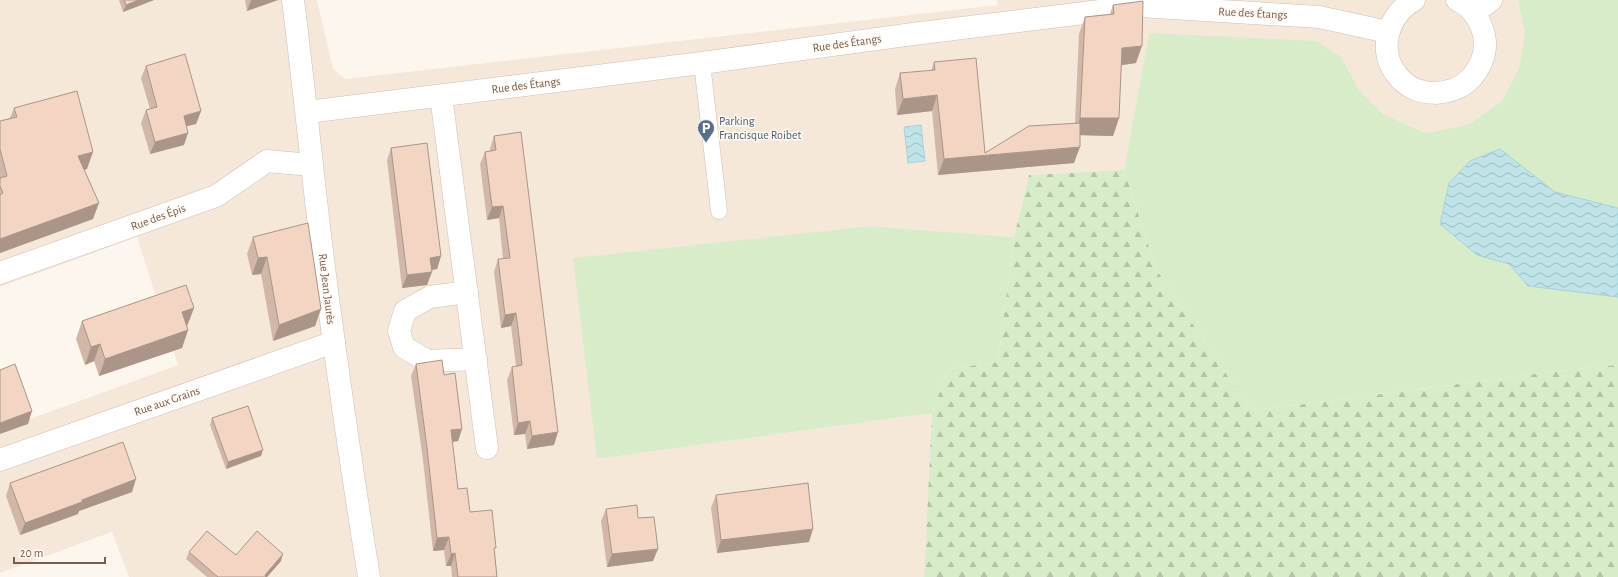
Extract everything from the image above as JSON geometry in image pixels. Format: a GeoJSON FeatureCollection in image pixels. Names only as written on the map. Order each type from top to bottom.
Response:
{"type":"FeatureCollection","features":[{"type":"Feature","properties":{"kind":"street","name":"Rue Jean Jaurès"},"geometry":{"type":"LineString","coordinates":[[293,0],[307,112],[311,163],[334,342],[348,447],[369,577]]}},
{"type":"Feature","properties":{"kind":"street"},"geometry":{"type":"LineString","coordinates":[[1414,0],[1404,6],[1394,17],[1388,32],[1386,47],[1389,62],[1397,75],[1409,86],[1423,92],[1438,94],[1453,90],[1467,82],[1477,71],[1484,57],[1485,41],[1482,26],[1482,7],[1457,0]]}},
{"type":"Feature","properties":{"kind":"street","name":"Rue des Étangs"},"geometry":{"type":"LineString","coordinates":[[307,112],[702,63],[913,34],[1140,6],[1319,17],[1388,32]]}},
{"type":"Feature","properties":{"kind":"street"},"geometry":{"type":"LineString","coordinates":[[441,96],[487,448]]}},
{"type":"Feature","properties":{"kind":"street","name":"Rue des Épis"},"geometry":{"type":"LineString","coordinates":[[0,273],[216,196],[267,160],[300,164],[311,163]]}},
{"type":"Feature","properties":{"kind":"street"},"geometry":{"type":"LineString","coordinates":[[467,292],[430,297],[405,311],[399,331],[404,347],[427,360],[476,360]]}},
{"type":"Feature","properties":{"kind":"street","name":"Rue aux Grains"},"geometry":{"type":"LineString","coordinates":[[0,460],[334,342]]}},
{"type":"Feature","properties":{"kind":"lane"},"geometry":{"type":"LineString","coordinates":[[702,63],[719,211]]}},
{"type":"Feature","properties":{"kind":"shaded area"},"geometry":{"type":"Polygon","coordinates":[[[0,0],[317,0],[333,69],[345,79],[998,5],[997,0],[1518,0],[1525,33],[1519,68],[1502,101],[1469,124],[1426,133],[1383,114],[1359,90],[1342,58],[1149,33],[1124,170],[1029,175],[1014,237],[871,226],[597,459],[932,413],[924,577],[129,577],[112,532],[0,573],[0,430],[178,365],[137,237],[0,287],[0,0]]]}},
{"type":"Feature","properties":{"kind":"green space"},"geometry":{"type":"Polygon","coordinates":[[[1518,0],[1618,0],[1618,208],[1555,192],[1499,149],[1477,255],[1509,264],[1528,286],[1618,297],[1618,365],[1575,369],[1251,411],[1156,269],[1124,170],[1149,33],[1317,41],[1342,58],[1359,90],[1383,114],[1426,133],[1469,124],[1502,101],[1519,68],[1525,33],[1518,0]]]}},
{"type":"Feature","properties":{"kind":"green space"},"geometry":{"type":"Polygon","coordinates":[[[1124,170],[1156,269],[1251,411],[1575,369],[1618,365],[1618,577],[924,577],[932,413],[948,369],[998,362],[1014,237],[1029,175],[1124,170]]]}},
{"type":"Feature","properties":{"kind":"green space"},"geometry":{"type":"Polygon","coordinates":[[[871,226],[1014,237],[998,362],[948,369],[932,413],[597,459],[573,258],[871,226]]]}},
{"type":"Feature","properties":{"kind":"water"},"geometry":{"type":"Polygon","coordinates":[[[921,125],[925,161],[908,163],[904,127],[921,125]]]}},
{"type":"Feature","properties":{"kind":"water"},"geometry":{"type":"Polygon","coordinates":[[[1500,149],[1555,192],[1618,208],[1618,297],[1528,286],[1509,264],[1477,255],[1440,224],[1449,183],[1470,161],[1500,149]]]}},
{"type":"Feature","properties":{"kind":"building"},"geometry":{"type":"Polygon","coordinates":[[[124,0],[139,0],[126,5],[124,0]]]}},
{"type":"Feature","properties":{"kind":"building"},"geometry":{"type":"Polygon","coordinates":[[[1143,1],[1142,46],[1122,48],[1119,118],[1080,118],[1085,17],[1114,14],[1113,5],[1143,1]]]}},
{"type":"Feature","properties":{"kind":"building"},"geometry":{"type":"Polygon","coordinates":[[[185,54],[201,111],[184,116],[188,133],[155,142],[146,110],[157,107],[146,66],[185,54]]]}},
{"type":"Feature","properties":{"kind":"building"},"geometry":{"type":"Polygon","coordinates":[[[976,58],[985,153],[1029,126],[1080,123],[1080,147],[944,159],[937,95],[903,99],[900,73],[935,70],[934,62],[976,58]]]}},
{"type":"Feature","properties":{"kind":"building"},"geometry":{"type":"Polygon","coordinates":[[[77,91],[93,152],[78,156],[99,203],[0,239],[0,195],[3,193],[0,186],[0,178],[7,176],[0,149],[0,121],[17,117],[14,108],[77,91]]]}},
{"type":"Feature","properties":{"kind":"building"},"geometry":{"type":"Polygon","coordinates":[[[521,132],[558,432],[532,436],[530,421],[518,423],[512,367],[522,365],[519,337],[516,313],[505,315],[498,259],[510,258],[503,206],[492,207],[485,152],[496,150],[494,136],[521,132]]]}},
{"type":"Feature","properties":{"kind":"building"},"geometry":{"type":"Polygon","coordinates":[[[427,143],[441,256],[430,258],[432,272],[407,275],[391,148],[427,143]]]}},
{"type":"Feature","properties":{"kind":"building"},"geometry":{"type":"Polygon","coordinates":[[[308,223],[321,309],[279,325],[267,257],[258,258],[253,237],[308,223]]]}},
{"type":"Feature","properties":{"kind":"building"},"geometry":{"type":"Polygon","coordinates":[[[186,285],[194,308],[182,312],[188,330],[105,359],[100,344],[91,347],[82,321],[186,285]]]}},
{"type":"Feature","properties":{"kind":"building"},"geometry":{"type":"Polygon","coordinates":[[[442,360],[444,375],[455,373],[462,429],[451,430],[458,489],[467,488],[470,512],[492,510],[497,577],[458,577],[455,553],[451,554],[449,537],[437,538],[416,364],[442,360]]]}},
{"type":"Feature","properties":{"kind":"building"},"geometry":{"type":"Polygon","coordinates":[[[15,364],[32,411],[0,423],[0,370],[15,364]]]}},
{"type":"Feature","properties":{"kind":"building"},"geometry":{"type":"Polygon","coordinates":[[[248,406],[263,450],[228,462],[212,418],[248,406]]]}},
{"type":"Feature","properties":{"kind":"building"},"geometry":{"type":"Polygon","coordinates":[[[123,442],[136,479],[82,500],[82,502],[25,523],[10,483],[123,442]]]}},
{"type":"Feature","properties":{"kind":"building"},"geometry":{"type":"Polygon","coordinates":[[[808,483],[813,529],[721,540],[716,495],[808,483]]]}},
{"type":"Feature","properties":{"kind":"building"},"geometry":{"type":"Polygon","coordinates":[[[637,505],[638,518],[654,517],[658,549],[612,554],[606,509],[637,505]]]}},
{"type":"Feature","properties":{"kind":"building"},"geometry":{"type":"Polygon","coordinates":[[[207,531],[236,555],[257,531],[283,554],[265,575],[266,577],[218,577],[189,552],[207,531]]]}},
{"type":"Feature","properties":{"kind":"place","name":"Parking Francisque Roibet"},"geometry":{"type":"Point","coordinates":[706,143]}}]}
